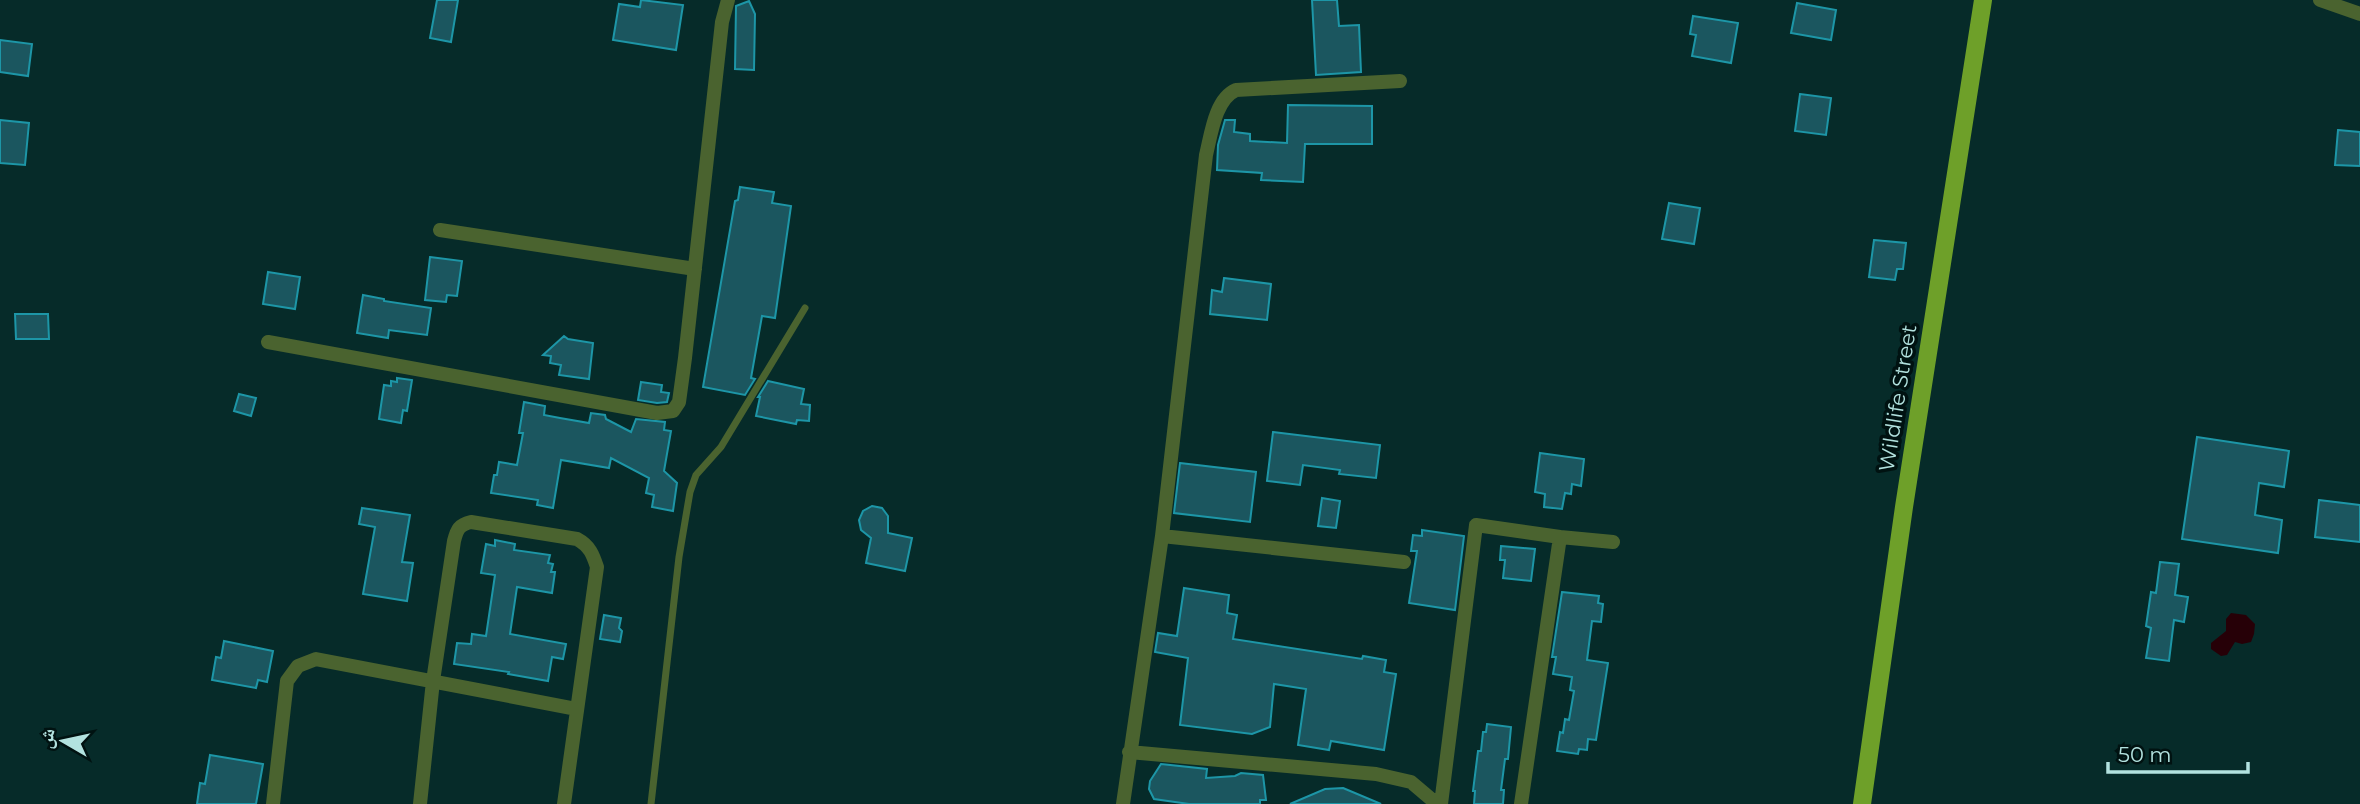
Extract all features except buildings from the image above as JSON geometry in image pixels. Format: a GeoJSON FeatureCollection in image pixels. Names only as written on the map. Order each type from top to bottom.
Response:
{"type":"FeatureCollection","features":[{"type":"Feature","properties":{"kind":"main road","name":"Wildlife Street"},"geometry":{"type":"LineString","coordinates":[[1862,804],[1904,507],[1983,0]]}},
{"type":"Feature","properties":{"kind":"street"},"geometry":{"type":"LineString","coordinates":[[268,342],[657,413],[673,411],[679,402],[722,22],[728,0]]}},
{"type":"Feature","properties":{"kind":"street"},"geometry":{"type":"LineString","coordinates":[[2320,0],[2360,14]]}},
{"type":"Feature","properties":{"kind":"street"},"geometry":{"type":"LineString","coordinates":[[1123,804],[1162,536],[1206,155],[1215,119],[1226,97],[1236,90],[1400,81]]}},
{"type":"Feature","properties":{"kind":"street"},"geometry":{"type":"LineString","coordinates":[[440,230],[695,269]]}},
{"type":"Feature","properties":{"kind":"street"},"geometry":{"type":"LineString","coordinates":[[420,804],[433,681],[454,541],[461,524],[471,522],[578,539],[586,543],[593,554],[597,568],[564,804]]}},
{"type":"Feature","properties":{"kind":"street"},"geometry":{"type":"LineString","coordinates":[[1129,752],[1376,774],[1410,782],[1439,804],[1476,525],[1613,542]]}},
{"type":"Feature","properties":{"kind":"street"},"geometry":{"type":"LineString","coordinates":[[1162,536],[1404,562]]}},
{"type":"Feature","properties":{"kind":"street"},"geometry":{"type":"LineString","coordinates":[[1521,804],[1560,537]]}},
{"type":"Feature","properties":{"kind":"street"},"geometry":{"type":"LineString","coordinates":[[273,804],[287,681],[298,666],[316,659],[577,709]]}},
{"type":"Feature","properties":{"kind":"lane"},"geometry":{"type":"LineString","coordinates":[[651,804],[679,557],[690,492],[696,475],[721,447],[805,308]]}},
{"type":"Feature","properties":{"kind":"shaded area"},"geometry":{"type":"Polygon","coordinates":[[[2231,613],[2246,615],[2255,624],[2254,634],[2251,642],[2235,642],[2227,655],[2221,656],[2211,649],[2211,643],[2226,631],[2226,619],[2231,613]]]}}]}
